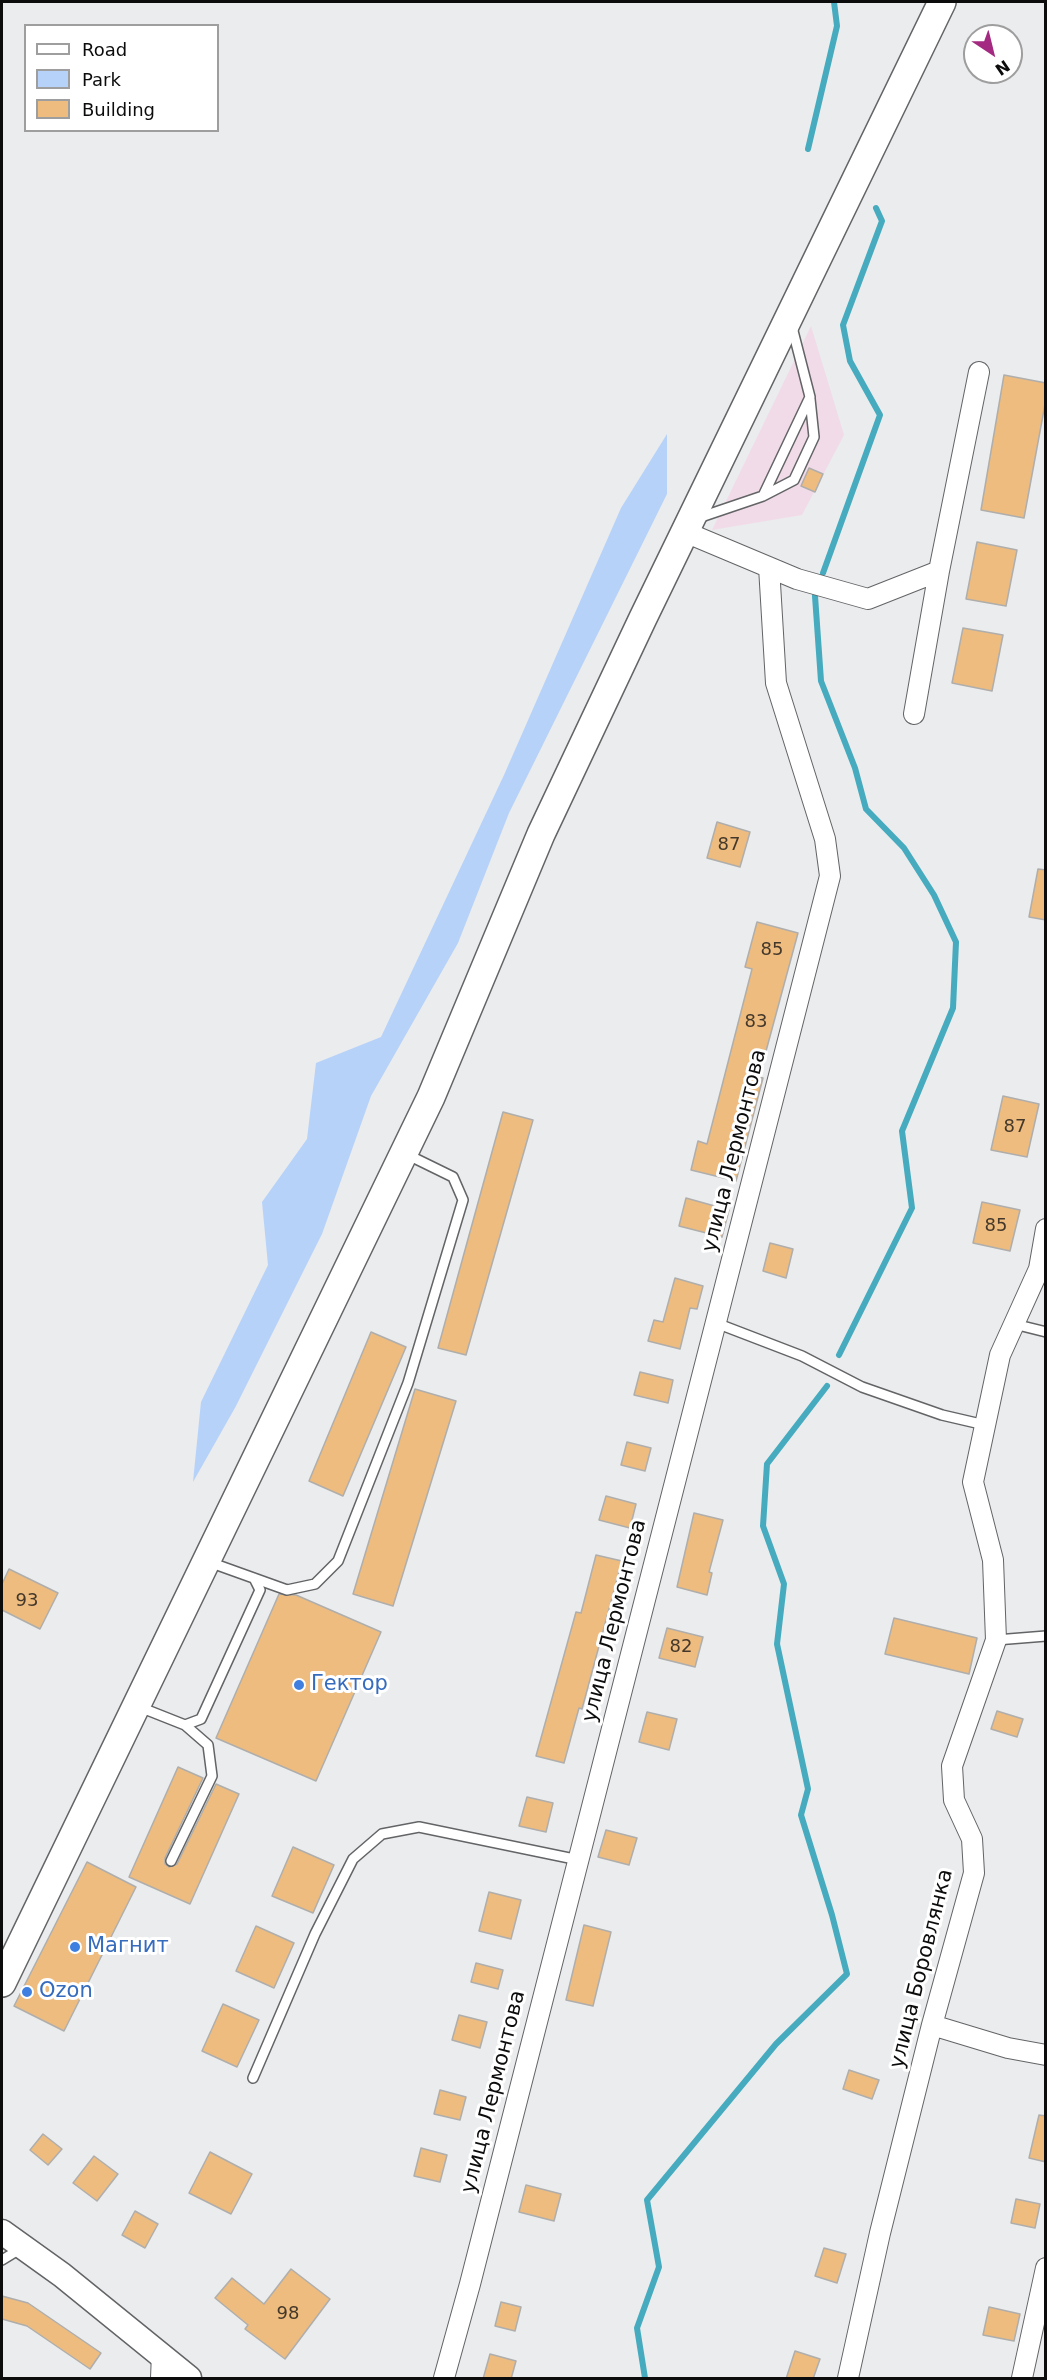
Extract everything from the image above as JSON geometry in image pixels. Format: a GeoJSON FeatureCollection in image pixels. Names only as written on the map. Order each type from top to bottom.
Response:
{"type":"FeatureCollection","features":[{"type":"Feature","properties":{"kind":"main road"},"geometry":{"type":"LineString","coordinates":[[2,1983],[431,1097],[541,834],[942,2]]}},
{"type":"Feature","properties":{"kind":"street"},"geometry":{"type":"LineString","coordinates":[[914,714],[939,571],[979,372]]}},
{"type":"Feature","properties":{"kind":"street"},"geometry":{"type":"LineString","coordinates":[[688,526],[797,579],[868,599],[939,571]]}},
{"type":"Feature","properties":{"kind":"street","name":"улица Лермонтова"},"geometry":{"type":"LineString","coordinates":[[444,2379],[830,876],[825,839],[776,683],[769,567]]}},
{"type":"Feature","properties":{"kind":"street","name":"улица Боровлянка"},"geometry":{"type":"LineString","coordinates":[[848,2379],[880,2233],[932,2025],[974,1873],[972,1839],[954,1800],[952,1766],[996,1640],[993,1560],[973,1482],[1000,1355],[1039,1269],[1046,1229]]}},
{"type":"Feature","properties":{"kind":"street"},"geometry":{"type":"LineString","coordinates":[[932,2025],[1008,2048],[1046,2055]]}},
{"type":"Feature","properties":{"kind":"street"},"geometry":{"type":"LineString","coordinates":[[2,2232],[162,2354],[189,2379]]}},
{"type":"Feature","properties":{"kind":"street"},"geometry":{"type":"LineString","coordinates":[[1022,2379],[1046,2268]]}},
{"type":"Feature","properties":{"kind":"street"},"geometry":{"type":"LineString","coordinates":[[161,2379],[162,2354]]}},
{"type":"Feature","properties":{"kind":"lane"},"geometry":{"type":"LineString","coordinates":[[688,526],[763,496],[794,480],[814,437],[810,397],[790,317]]}},
{"type":"Feature","properties":{"kind":"lane"},"geometry":{"type":"LineString","coordinates":[[763,496],[810,397]]}},
{"type":"Feature","properties":{"kind":"lane"},"geometry":{"type":"LineString","coordinates":[[205,1561],[287,1590],[315,1584],[338,1561],[408,1383],[463,1200],[453,1177],[404,1153]]}},
{"type":"Feature","properties":{"kind":"lane"},"geometry":{"type":"LineString","coordinates":[[716,1323],[802,1356],[862,1387],[942,1414],[985,1425]]}},
{"type":"Feature","properties":{"kind":"lane"},"geometry":{"type":"LineString","coordinates":[[1014,1324],[1046,1332]]}},
{"type":"Feature","properties":{"kind":"lane"},"geometry":{"type":"LineString","coordinates":[[185,1725],[201,1719],[260,1590],[254,1578]]}},
{"type":"Feature","properties":{"kind":"lane"},"geometry":{"type":"LineString","coordinates":[[996,1640],[1046,1635]]}},
{"type":"Feature","properties":{"kind":"lane"},"geometry":{"type":"LineString","coordinates":[[135,1705],[185,1725],[208,1744],[212,1776],[171,1862]]}},
{"type":"Feature","properties":{"kind":"lane"},"geometry":{"type":"LineString","coordinates":[[253,2078],[315,1934],[353,1859],[382,1834],[419,1827],[579,1860]]}},
{"type":"Feature","properties":{"kind":"lane"},"geometry":{"type":"LineString","coordinates":[[2,2260],[23,2248]]}},
{"type":"Feature","properties":{"kind":"shaded area"},"geometry":{"type":"Polygon","coordinates":[[[811,326],[844,435],[802,515],[712,530],[811,326]]]}},
{"type":"Feature","properties":{"kind":"green space"},"geometry":{"type":"Polygon","coordinates":[[[667,434],[667,494],[509,813],[458,943],[371,1096],[322,1234],[236,1406],[193,1482],[201,1402],[268,1265],[262,1202],[307,1139],[316,1063],[381,1037],[504,775],[621,508],[667,434]]]}},
{"type":"Feature","properties":{"kind":"building"},"geometry":{"type":"Polygon","coordinates":[[[1004,375],[1046,383],[1046,399],[1024,518],[981,510],[1004,375]]]}},
{"type":"Feature","properties":{"kind":"building"},"geometry":{"type":"Polygon","coordinates":[[[809,468],[823,474],[815,492],[801,486],[809,468]]]}},
{"type":"Feature","properties":{"kind":"building"},"geometry":{"type":"Polygon","coordinates":[[[977,542],[1017,550],[1006,606],[966,599],[977,542]]]}},
{"type":"Feature","properties":{"kind":"building"},"geometry":{"type":"Polygon","coordinates":[[[963,628],[1003,635],[992,691],[952,683],[963,628]]]}},
{"type":"Feature","properties":{"kind":"building"},"geometry":{"type":"Polygon","coordinates":[[[717,822],[750,832],[740,867],[707,858],[717,822]]]}},
{"type":"Feature","properties":{"kind":"building"},"geometry":{"type":"Polygon","coordinates":[[[1038,869],[1046,870],[1046,920],[1029,917],[1038,869]]]}},
{"type":"Feature","properties":{"kind":"building"},"geometry":{"type":"Polygon","coordinates":[[[757,922],[798,933],[759,1077],[763,1078],[736,1181],[691,1170],[698,1141],[707,1144],[752,969],[745,967],[757,922]]]}},
{"type":"Feature","properties":{"kind":"building"},"geometry":{"type":"Polygon","coordinates":[[[1003,1096],[1039,1104],[1027,1157],[991,1150],[1003,1096]]]}},
{"type":"Feature","properties":{"kind":"building"},"geometry":{"type":"Polygon","coordinates":[[[503,1112],[533,1120],[466,1355],[438,1348],[503,1112]]]}},
{"type":"Feature","properties":{"kind":"building"},"geometry":{"type":"Polygon","coordinates":[[[686,1198],[729,1210],[722,1237],[679,1226],[686,1198]]]}},
{"type":"Feature","properties":{"kind":"building"},"geometry":{"type":"Polygon","coordinates":[[[982,1202],[1020,1210],[1010,1251],[973,1243],[982,1202]]]}},
{"type":"Feature","properties":{"kind":"building"},"geometry":{"type":"Polygon","coordinates":[[[770,1243],[793,1249],[786,1278],[763,1271],[770,1243]]]}},
{"type":"Feature","properties":{"kind":"building"},"geometry":{"type":"Polygon","coordinates":[[[675,1278],[703,1286],[697,1309],[690,1308],[680,1349],[648,1341],[654,1320],[663,1322],[675,1278]]]}},
{"type":"Feature","properties":{"kind":"building"},"geometry":{"type":"Polygon","coordinates":[[[371,1332],[406,1347],[343,1496],[309,1481],[371,1332]]]}},
{"type":"Feature","properties":{"kind":"building"},"geometry":{"type":"Polygon","coordinates":[[[640,1372],[673,1380],[668,1403],[634,1395],[640,1372]]]}},
{"type":"Feature","properties":{"kind":"building"},"geometry":{"type":"Polygon","coordinates":[[[415,1389],[456,1401],[393,1606],[353,1594],[415,1389]]]}},
{"type":"Feature","properties":{"kind":"building"},"geometry":{"type":"Polygon","coordinates":[[[627,1442],[651,1448],[645,1471],[621,1465],[627,1442]]]}},
{"type":"Feature","properties":{"kind":"building"},"geometry":{"type":"Polygon","coordinates":[[[606,1496],[636,1504],[630,1528],[599,1520],[606,1496]]]}},
{"type":"Feature","properties":{"kind":"building"},"geometry":{"type":"Polygon","coordinates":[[[694,1513],[723,1520],[709,1572],[712,1573],[707,1595],[677,1587],[694,1513]]]}},
{"type":"Feature","properties":{"kind":"building"},"geometry":{"type":"Polygon","coordinates":[[[596,1555],[622,1561],[582,1709],[579,1708],[564,1763],[536,1756],[576,1612],[581,1613],[596,1555]]]}},
{"type":"Feature","properties":{"kind":"building"},"geometry":{"type":"Polygon","coordinates":[[[9,1569],[58,1593],[40,1629],[2,1610],[2,1584],[9,1569]]]}},
{"type":"Feature","properties":{"kind":"building","name":"Гектор"},"geometry":{"type":"Polygon","coordinates":[[[279,1594],[296,1595],[381,1632],[316,1781],[216,1738],[279,1594]]]}},
{"type":"Feature","properties":{"kind":"building"},"geometry":{"type":"Polygon","coordinates":[[[894,1618],[977,1638],[969,1674],[885,1654],[894,1618]]]}},
{"type":"Feature","properties":{"kind":"building"},"geometry":{"type":"Polygon","coordinates":[[[667,1628],[703,1637],[695,1667],[659,1658],[667,1628]]]}},
{"type":"Feature","properties":{"kind":"building"},"geometry":{"type":"Polygon","coordinates":[[[997,1711],[1023,1719],[1017,1737],[991,1729],[997,1711]]]}},
{"type":"Feature","properties":{"kind":"building"},"geometry":{"type":"Polygon","coordinates":[[[647,1712],[677,1719],[669,1750],[639,1742],[647,1712]]]}},
{"type":"Feature","properties":{"kind":"building"},"geometry":{"type":"Polygon","coordinates":[[[178,1767],[203,1778],[165,1858],[165,1864],[169,1867],[177,1864],[216,1784],[239,1794],[190,1904],[129,1877],[178,1767]]]}},
{"type":"Feature","properties":{"kind":"building"},"geometry":{"type":"Polygon","coordinates":[[[527,1797],[553,1803],[546,1832],[519,1826],[527,1797]]]}},
{"type":"Feature","properties":{"kind":"building"},"geometry":{"type":"Polygon","coordinates":[[[606,1830],[637,1838],[629,1865],[598,1857],[606,1830]]]}},
{"type":"Feature","properties":{"kind":"building"},"geometry":{"type":"Polygon","coordinates":[[[293,1847],[334,1865],[313,1913],[272,1896],[293,1847]]]}},
{"type":"Feature","properties":{"kind":"building","name":"Магнит"},"geometry":{"type":"Polygon","coordinates":[[[87,1862],[136,1887],[64,2031],[14,2006],[87,1862]]]}},
{"type":"Feature","properties":{"kind":"building"},"geometry":{"type":"Polygon","coordinates":[[[489,1892],[521,1900],[511,1939],[479,1931],[489,1892]]]}},
{"type":"Feature","properties":{"kind":"building"},"geometry":{"type":"Polygon","coordinates":[[[584,1925],[611,1932],[593,2006],[566,2000],[584,1925]]]}},
{"type":"Feature","properties":{"kind":"building"},"geometry":{"type":"Polygon","coordinates":[[[256,1926],[294,1943],[274,1988],[236,1971],[256,1926]]]}},
{"type":"Feature","properties":{"kind":"building"},"geometry":{"type":"Polygon","coordinates":[[[476,1963],[503,1970],[498,1989],[471,1982],[476,1963]]]}},
{"type":"Feature","properties":{"kind":"building"},"geometry":{"type":"Polygon","coordinates":[[[223,2004],[259,2020],[237,2067],[202,2051],[223,2004]]]}},
{"type":"Feature","properties":{"kind":"building"},"geometry":{"type":"Polygon","coordinates":[[[459,2015],[487,2022],[480,2048],[452,2040],[459,2015]]]}},
{"type":"Feature","properties":{"kind":"building"},"geometry":{"type":"Polygon","coordinates":[[[849,2070],[879,2080],[872,2099],[843,2089],[849,2070]]]}},
{"type":"Feature","properties":{"kind":"building"},"geometry":{"type":"Polygon","coordinates":[[[440,2090],[466,2097],[460,2120],[434,2114],[440,2090]]]}},
{"type":"Feature","properties":{"kind":"building"},"geometry":{"type":"Polygon","coordinates":[[[1039,2115],[1046,2116],[1046,2162],[1029,2158],[1039,2115]]]}},
{"type":"Feature","properties":{"kind":"building"},"geometry":{"type":"Polygon","coordinates":[[[43,2134],[62,2149],[48,2165],[30,2150],[43,2134]]]}},
{"type":"Feature","properties":{"kind":"building"},"geometry":{"type":"Polygon","coordinates":[[[421,2148],[447,2155],[440,2182],[414,2176],[421,2148]]]}},
{"type":"Feature","properties":{"kind":"building"},"geometry":{"type":"Polygon","coordinates":[[[210,2152],[252,2174],[231,2214],[189,2193],[210,2152]]]}},
{"type":"Feature","properties":{"kind":"building"},"geometry":{"type":"Polygon","coordinates":[[[94,2156],[118,2174],[97,2201],[73,2183],[94,2156]]]}},
{"type":"Feature","properties":{"kind":"building"},"geometry":{"type":"Polygon","coordinates":[[[526,2185],[561,2194],[554,2221],[519,2212],[526,2185]]]}},
{"type":"Feature","properties":{"kind":"building"},"geometry":{"type":"Polygon","coordinates":[[[1016,2199],[1040,2204],[1035,2228],[1011,2223],[1016,2199]]]}},
{"type":"Feature","properties":{"kind":"building"},"geometry":{"type":"Polygon","coordinates":[[[135,2211],[158,2224],[145,2248],[122,2235],[135,2211]]]}},
{"type":"Feature","properties":{"kind":"building"},"geometry":{"type":"Polygon","coordinates":[[[824,2248],[846,2254],[837,2283],[815,2276],[824,2248]]]}},
{"type":"Feature","properties":{"kind":"building"},"geometry":{"type":"Polygon","coordinates":[[[291,2269],[330,2299],[285,2359],[245,2329],[248,2325],[215,2298],[232,2278],[264,2304],[291,2269]]]}},
{"type":"Feature","properties":{"kind":"building"},"geometry":{"type":"Polygon","coordinates":[[[2,2296],[28,2303],[101,2353],[90,2369],[27,2326],[2,2319],[2,2296]]]}},
{"type":"Feature","properties":{"kind":"building"},"geometry":{"type":"Polygon","coordinates":[[[501,2302],[521,2307],[515,2331],[495,2326],[501,2302]]]}},
{"type":"Feature","properties":{"kind":"building"},"geometry":{"type":"Polygon","coordinates":[[[989,2307],[1020,2314],[1014,2341],[983,2335],[989,2307]]]}},
{"type":"Feature","properties":{"kind":"building"},"geometry":{"type":"Polygon","coordinates":[[[795,2351],[820,2359],[813,2379],[786,2379],[795,2351]]]}},
{"type":"Feature","properties":{"kind":"building"},"geometry":{"type":"Polygon","coordinates":[[[490,2354],[516,2361],[511,2379],[483,2379],[490,2354]]]}},
{"type":"Feature","properties":{"kind":"waterway"},"geometry":{"type":"LineString","coordinates":[[808,149],[837,26],[834,2]]}},
{"type":"Feature","properties":{"kind":"waterway"},"geometry":{"type":"LineString","coordinates":[[823,573],[880,415],[850,361],[843,325],[882,221],[876,208]]}},
{"type":"Feature","properties":{"kind":"waterway"},"geometry":{"type":"LineString","coordinates":[[815,596],[821,681],[855,768],[866,809],[904,848],[934,895],[956,942],[953,1008],[902,1131],[912,1208],[839,1355]]}},
{"type":"Feature","properties":{"kind":"waterway"},"geometry":{"type":"LineString","coordinates":[[645,2378],[637,2328],[659,2267],[647,2200],[776,2044],[847,1974],[832,1915],[801,1815],[808,1789],[777,1644],[784,1584],[763,1526],[767,1464],[827,1386]]}},
{"type":"Feature","properties":{"kind":"place","name":"Гектор"},"geometry":{"type":"Point","coordinates":[299,1685]}},
{"type":"Feature","properties":{"kind":"place","name":"Магнит"},"geometry":{"type":"Point","coordinates":[75,1947]}},
{"type":"Feature","properties":{"kind":"place","name":"Ozon"},"geometry":{"type":"Point","coordinates":[27,1992]}}]}
